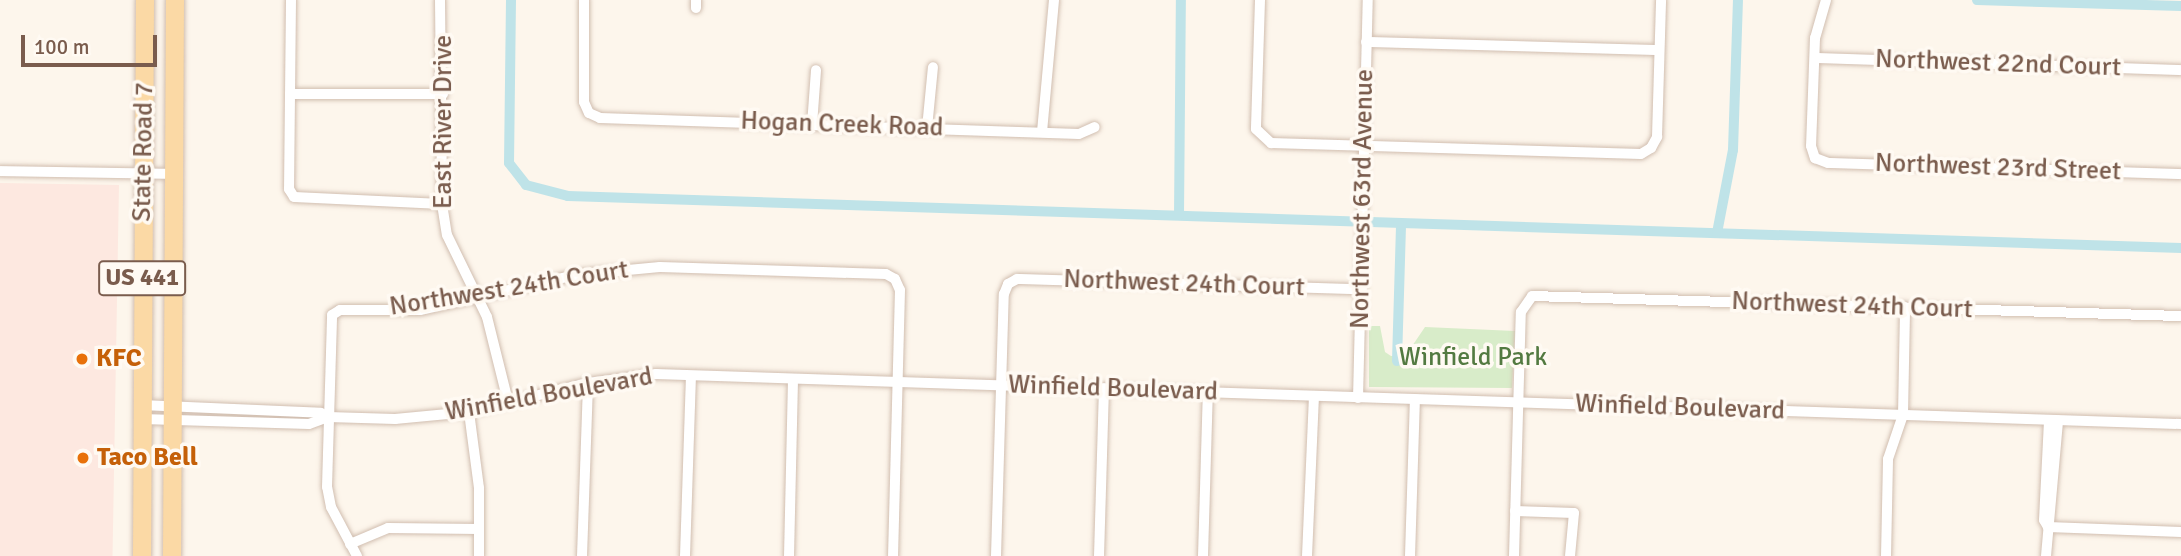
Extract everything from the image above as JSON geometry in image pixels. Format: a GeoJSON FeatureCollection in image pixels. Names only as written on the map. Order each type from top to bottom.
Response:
{"type":"FeatureCollection","features":[{"type":"Feature","properties":{"kind":"main road","name":"State Road 7"},"geometry":{"type":"LineString","coordinates":[[142,556],[145,0]]}},
{"type":"Feature","properties":{"kind":"main road","name":"State Road 7"},"geometry":{"type":"LineString","coordinates":[[172,556],[175,0]]}},
{"type":"Feature","properties":{"kind":"street"},"geometry":{"type":"LineString","coordinates":[[291,0],[289,188],[294,197],[442,204]]}},
{"type":"Feature","properties":{"kind":"street","name":"East River Drive"},"geometry":{"type":"LineString","coordinates":[[440,0],[442,204],[447,235],[478,295],[508,401]]}},
{"type":"Feature","properties":{"kind":"street","name":"Hogan Creek Road"},"geometry":{"type":"LineString","coordinates":[[584,0],[583,103],[589,113],[600,118],[1079,134],[1095,127]]}},
{"type":"Feature","properties":{"kind":"street"},"geometry":{"type":"LineString","coordinates":[[1042,132],[1054,0]]}},
{"type":"Feature","properties":{"kind":"street"},"geometry":{"type":"LineString","coordinates":[[1261,0],[1256,129],[1262,138],[1271,143],[1641,154],[1651,148],[1657,137],[1661,0]]}},
{"type":"Feature","properties":{"kind":"street","name":"Northwest 63rd Avenue"},"geometry":{"type":"LineString","coordinates":[[1358,398],[1368,0]]}},
{"type":"Feature","properties":{"kind":"street"},"geometry":{"type":"LineString","coordinates":[[1815,58],[1819,17],[1826,0]]}},
{"type":"Feature","properties":{"kind":"street"},"geometry":{"type":"LineString","coordinates":[[1366,42],[1659,50]]}},
{"type":"Feature","properties":{"kind":"street","name":"Northwest 22nd Court"},"geometry":{"type":"LineString","coordinates":[[1815,58],[2181,70]]}},
{"type":"Feature","properties":{"kind":"street","name":"Northwest 23rd Street"},"geometry":{"type":"LineString","coordinates":[[1815,58],[1811,146],[1815,158],[1828,163],[2181,174]]}},
{"type":"Feature","properties":{"kind":"street"},"geometry":{"type":"LineString","coordinates":[[927,128],[933,66]]}},
{"type":"Feature","properties":{"kind":"street"},"geometry":{"type":"LineString","coordinates":[[813,125],[816,70]]}},
{"type":"Feature","properties":{"kind":"street"},"geometry":{"type":"LineString","coordinates":[[290,94],[443,94]]}},
{"type":"Feature","properties":{"kind":"street"},"geometry":{"type":"LineString","coordinates":[[0,171],[174,174]]}},
{"type":"Feature","properties":{"kind":"street","name":"Northwest 24th Court"},"geometry":{"type":"LineString","coordinates":[[328,417],[332,315],[340,310],[420,310],[478,295],[618,268],[886,274],[895,279],[900,290],[898,382]]}},
{"type":"Feature","properties":{"kind":"street","name":"Northwest 24th Court"},"geometry":{"type":"LineString","coordinates":[[1002,385],[1004,294],[1008,284],[1017,279],[1362,289]]}},
{"type":"Feature","properties":{"kind":"street","name":"Northwest 24th Court"},"geometry":{"type":"LineString","coordinates":[[1518,402],[1524,303],[1532,296],[2181,316]]}},
{"type":"Feature","properties":{"kind":"street"},"geometry":{"type":"LineString","coordinates":[[1886,556],[1888,460],[1903,415],[1905,307]]}},
{"type":"Feature","properties":{"kind":"street","name":"Winfield Boulevard"},"geometry":{"type":"LineString","coordinates":[[142,412],[309,424],[328,417],[395,419],[469,412],[588,383],[656,374],[2181,424]]}},
{"type":"Feature","properties":{"kind":"street"},"geometry":{"type":"LineString","coordinates":[[685,556],[691,376]]}},
{"type":"Feature","properties":{"kind":"street"},"geometry":{"type":"LineString","coordinates":[[789,556],[793,380]]}},
{"type":"Feature","properties":{"kind":"street"},"geometry":{"type":"LineString","coordinates":[[893,556],[898,382]]}},
{"type":"Feature","properties":{"kind":"street"},"geometry":{"type":"LineString","coordinates":[[582,556],[588,383]]}},
{"type":"Feature","properties":{"kind":"street"},"geometry":{"type":"LineString","coordinates":[[996,556],[1002,385]]}},
{"type":"Feature","properties":{"kind":"street"},"geometry":{"type":"LineString","coordinates":[[1099,556],[1104,388]]}},
{"type":"Feature","properties":{"kind":"street"},"geometry":{"type":"LineString","coordinates":[[1203,556],[1208,392]]}},
{"type":"Feature","properties":{"kind":"street"},"geometry":{"type":"LineString","coordinates":[[1307,556],[1314,397]]}},
{"type":"Feature","properties":{"kind":"street"},"geometry":{"type":"LineString","coordinates":[[1410,556],[1415,399]]}},
{"type":"Feature","properties":{"kind":"street"},"geometry":{"type":"LineString","coordinates":[[1514,556],[1518,402]]}},
{"type":"Feature","properties":{"kind":"street"},"geometry":{"type":"LineString","coordinates":[[469,412],[479,556]]}},
{"type":"Feature","properties":{"kind":"street"},"geometry":{"type":"LineString","coordinates":[[328,417],[327,487],[331,507],[357,556]]}},
{"type":"Feature","properties":{"kind":"street"},"geometry":{"type":"LineString","coordinates":[[2046,556],[2048,527],[2052,518],[2053,421]]}},
{"type":"Feature","properties":{"kind":"street"},"geometry":{"type":"LineString","coordinates":[[1516,511],[1574,513],[1570,556]]}},
{"type":"Feature","properties":{"kind":"street"},"geometry":{"type":"LineString","coordinates":[[2048,527],[2181,532]]}},
{"type":"Feature","properties":{"kind":"street"},"geometry":{"type":"LineString","coordinates":[[350,544],[388,528],[479,528]]}},
{"type":"Feature","properties":{"kind":"shaded area"},"geometry":{"type":"Polygon","coordinates":[[[0,183],[119,185],[113,556],[0,556],[0,183]]]}},
{"type":"Feature","properties":{"kind":"green space","name":"Winfield Park"},"geometry":{"type":"Polygon","coordinates":[[[1369,326],[1380,326],[1385,352],[1391,356],[1406,355],[1425,327],[1515,331],[1512,388],[1369,387],[1369,326]]]}},
{"type":"Feature","properties":{"kind":"waterway"},"geometry":{"type":"LineString","coordinates":[[511,0],[509,163],[526,185],[568,196],[2181,248]]}},
{"type":"Feature","properties":{"kind":"waterway"},"geometry":{"type":"LineString","coordinates":[[1179,215],[1181,0]]}},
{"type":"Feature","properties":{"kind":"waterway"},"geometry":{"type":"LineString","coordinates":[[1717,233],[1733,150],[1738,0]]}},
{"type":"Feature","properties":{"kind":"waterway"},"geometry":{"type":"LineString","coordinates":[[1977,0],[2181,6]]}},
{"type":"Feature","properties":{"kind":"waterway"},"geometry":{"type":"LineString","coordinates":[[1397,361],[1401,223]]}},
{"type":"Feature","properties":{"kind":"place","name":"KFC"},"geometry":{"type":"Point","coordinates":[82,359]}},
{"type":"Feature","properties":{"kind":"place","name":"Taco Bell"},"geometry":{"type":"Point","coordinates":[83,458]}}]}
